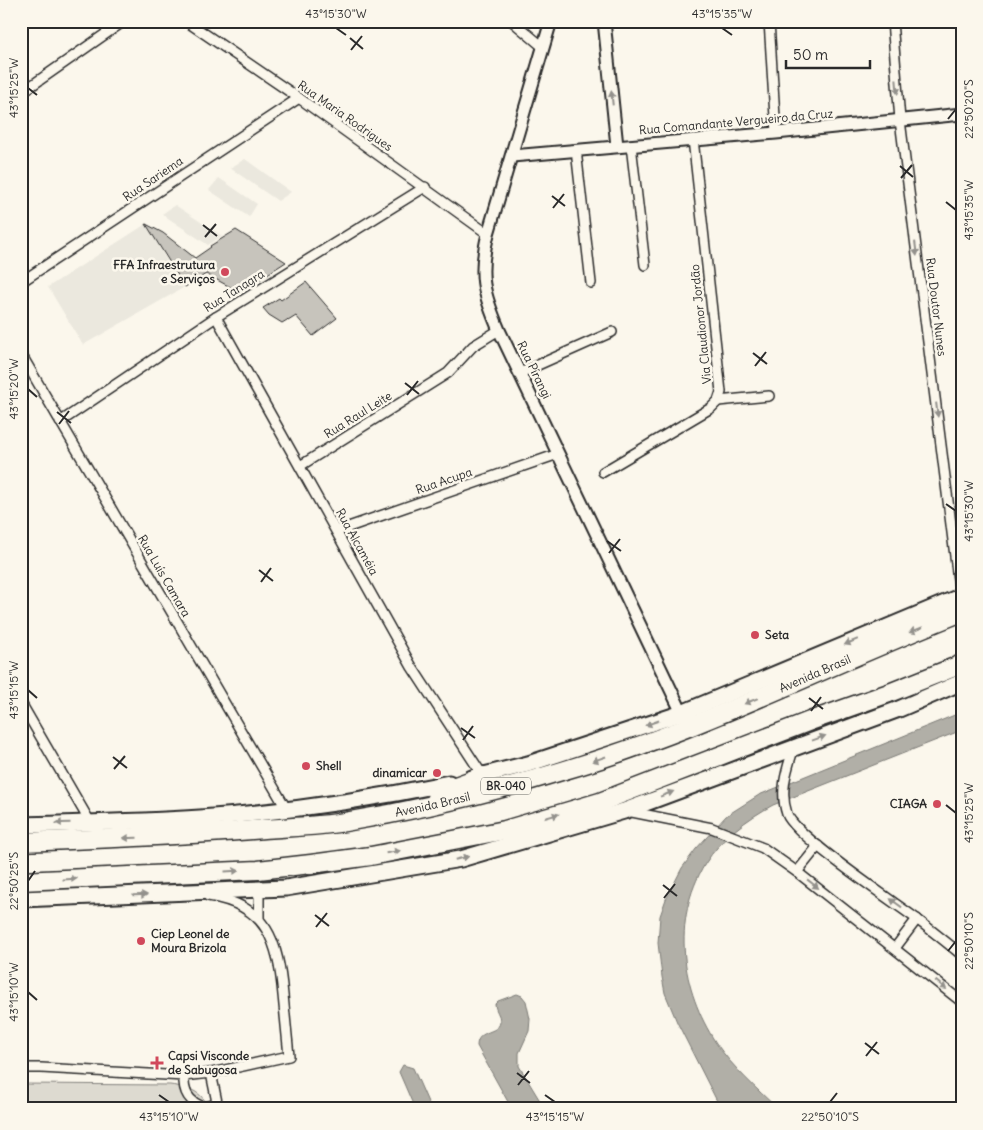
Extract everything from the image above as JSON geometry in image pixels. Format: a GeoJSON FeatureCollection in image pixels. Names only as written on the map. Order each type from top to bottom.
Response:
{"type":"FeatureCollection","features":[{"type":"Feature","properties":{"kind":"highway","name":"Avenida Brasil"},"geometry":{"type":"LineString","coordinates":[[21,825],[199,818],[287,810],[359,800],[483,776],[560,754],[682,713],[961,601]]}},
{"type":"Feature","properties":{"kind":"highway","name":"Avenida Brasil"},"geometry":{"type":"LineString","coordinates":[[21,842],[158,837],[342,822],[412,809],[567,770],[704,720],[890,640],[961,601]]}},
{"type":"Feature","properties":{"kind":"highway"},"geometry":{"type":"LineString","coordinates":[[21,881],[258,870],[371,856],[504,830],[617,796],[962,664]]}},
{"type":"Feature","properties":{"kind":"highway"},"geometry":{"type":"LineString","coordinates":[[21,900],[259,890],[311,885],[461,859],[624,811],[899,709],[962,682]]}},
{"type":"Feature","properties":{"kind":"highway"},"geometry":{"type":"LineString","coordinates":[[158,837],[194,828],[278,820],[357,809],[430,795],[483,776]]}},
{"type":"Feature","properties":{"kind":"street"},"geometry":{"type":"LineString","coordinates":[[21,93],[124,21]]}},
{"type":"Feature","properties":{"kind":"street","name":"Rua Maria Rodrigues"},"geometry":{"type":"LineString","coordinates":[[186,21],[299,98],[488,234]]}},
{"type":"Feature","properties":{"kind":"street"},"geometry":{"type":"LineString","coordinates":[[512,21],[544,47]]}},
{"type":"Feature","properties":{"kind":"street","name":"Rua Pirangi"},"geometry":{"type":"LineString","coordinates":[[551,21],[488,234],[484,252],[483,286],[487,302],[499,330],[682,713]]}},
{"type":"Feature","properties":{"kind":"street"},"geometry":{"type":"LineString","coordinates":[[604,21],[617,146]]}},
{"type":"Feature","properties":{"kind":"street"},"geometry":{"type":"LineString","coordinates":[[769,21],[776,133]]}},
{"type":"Feature","properties":{"kind":"street","name":"Rua Doutor Nunes"},"geometry":{"type":"LineString","coordinates":[[892,21],[900,120],[961,601]]}},
{"type":"Feature","properties":{"kind":"street","name":"Rua Sariema"},"geometry":{"type":"LineString","coordinates":[[21,282],[299,98]]}},
{"type":"Feature","properties":{"kind":"street","name":"Rua Comandante Vergueiro da Cruz"},"geometry":{"type":"LineString","coordinates":[[512,156],[776,133],[962,114]]}},
{"type":"Feature","properties":{"kind":"street","name":"Via Claudionor Jordão"},"geometry":{"type":"LineString","coordinates":[[603,472],[711,408],[718,400],[721,392],[693,139]]}},
{"type":"Feature","properties":{"kind":"street"},"geometry":{"type":"LineString","coordinates":[[631,145],[645,265]]}},
{"type":"Feature","properties":{"kind":"street"},"geometry":{"type":"LineString","coordinates":[[576,150],[591,284]]}},
{"type":"Feature","properties":{"kind":"street","name":"Rua Tanagra"},"geometry":{"type":"LineString","coordinates":[[60,422],[216,317],[425,187]]}},
{"type":"Feature","properties":{"kind":"street","name":"Rua Alcaméia"},"geometry":{"type":"LineString","coordinates":[[216,317],[412,667],[483,776]]}},
{"type":"Feature","properties":{"kind":"street","name":"Rua Raul Leite"},"geometry":{"type":"LineString","coordinates":[[300,466],[448,373],[474,346],[499,330]]}},
{"type":"Feature","properties":{"kind":"street"},"geometry":{"type":"LineString","coordinates":[[520,373],[612,332]]}},
{"type":"Feature","properties":{"kind":"street","name":"Rua Luís Camara"},"geometry":{"type":"LineString","coordinates":[[21,354],[287,810]]}},
{"type":"Feature","properties":{"kind":"street"},"geometry":{"type":"LineString","coordinates":[[718,400],[769,396]]}},
{"type":"Feature","properties":{"kind":"street","name":"Rua Acupa"},"geometry":{"type":"LineString","coordinates":[[337,532],[558,454]]}},
{"type":"Feature","properties":{"kind":"street"},"geometry":{"type":"LineString","coordinates":[[21,703],[90,822]]}},
{"type":"Feature","properties":{"kind":"street"},"geometry":{"type":"LineString","coordinates":[[794,747],[784,780],[787,816],[796,827],[818,846],[962,955]]}},
{"type":"Feature","properties":{"kind":"street"},"geometry":{"type":"LineString","coordinates":[[624,811],[712,828],[763,848],[798,872],[962,1002]]}},
{"type":"Feature","properties":{"kind":"street"},"geometry":{"type":"LineString","coordinates":[[798,872],[818,846]]}},
{"type":"Feature","properties":{"kind":"street"},"geometry":{"type":"LineString","coordinates":[[259,890],[259,919]]}},
{"type":"Feature","properties":{"kind":"street"},"geometry":{"type":"LineString","coordinates":[[21,1068],[184,1076],[211,1074],[289,1056],[279,957],[271,937],[259,919],[245,908],[229,900],[187,893]]}},
{"type":"Feature","properties":{"kind":"street"},"geometry":{"type":"LineString","coordinates":[[895,948],[916,919]]}},
{"type":"Feature","properties":{"kind":"street"},"geometry":{"type":"LineString","coordinates":[[184,1076],[184,1089],[191,1101],[204,1107],[218,1106],[211,1074]]}},
{"type":"Feature","properties":{"kind":"shaded area"},"geometry":{"type":"Polygon","coordinates":[[[245,159],[291,192],[278,201],[230,168],[245,159]]]}},
{"type":"Feature","properties":{"kind":"shaded area"},"geometry":{"type":"Polygon","coordinates":[[[219,178],[257,204],[249,217],[209,190],[219,178]]]}},
{"type":"Feature","properties":{"kind":"shaded area"},"geometry":{"type":"Polygon","coordinates":[[[175,205],[222,236],[208,245],[162,214],[175,205]]]}},
{"type":"Feature","properties":{"kind":"shaded area"},"geometry":{"type":"Polygon","coordinates":[[[146,224],[183,288],[83,345],[48,287],[146,224]]]}},
{"type":"Feature","properties":{"kind":"shaded area"},"geometry":{"type":"Polygon","coordinates":[[[962,712],[962,730],[763,810],[727,838],[705,864],[694,886],[687,908],[684,931],[688,978],[704,1022],[716,1043],[745,1077],[778,1109],[721,1109],[677,1022],[665,993],[662,977],[658,943],[660,916],[666,899],[682,868],[696,849],[726,816],[759,795],[962,712]]]}},
{"type":"Feature","properties":{"kind":"shaded area"},"geometry":{"type":"Polygon","coordinates":[[[517,994],[526,1001],[530,1019],[529,1031],[519,1053],[519,1066],[545,1109],[512,1109],[477,1046],[481,1036],[497,1028],[499,1025],[500,1018],[495,1004],[517,994]]]}},
{"type":"Feature","properties":{"kind":"shaded area"},"geometry":{"type":"Polygon","coordinates":[[[403,1065],[413,1068],[431,1109],[415,1109],[399,1072],[403,1065]]]}},
{"type":"Feature","properties":{"kind":"shaded area"},"geometry":{"type":"Polygon","coordinates":[[[21,1084],[170,1085],[194,1091],[211,1109],[21,1109],[21,1084]]]}},
{"type":"Feature","properties":{"kind":"building"},"geometry":{"type":"Polygon","coordinates":[[[146,224],[163,233],[195,258],[236,230],[286,262],[259,280],[232,288],[206,274],[185,287],[146,224]]]}},
{"type":"Feature","properties":{"kind":"building"},"geometry":{"type":"Polygon","coordinates":[[[306,282],[337,318],[313,336],[296,316],[282,323],[269,315],[263,308],[279,298],[281,300],[306,282]]]}},
{"type":"Feature","properties":{"kind":"place","name":"FFA Infraestrutura e Serviços"},"geometry":{"type":"Point","coordinates":[225,272]}},
{"type":"Feature","properties":{"kind":"place","name":"Seta"},"geometry":{"type":"Point","coordinates":[755,635]}},
{"type":"Feature","properties":{"kind":"place","name":"Shell"},"geometry":{"type":"Point","coordinates":[306,766]}},
{"type":"Feature","properties":{"kind":"place","name":"dinamicar"},"geometry":{"type":"Point","coordinates":[437,773]}},
{"type":"Feature","properties":{"kind":"place","name":"CIAGA"},"geometry":{"type":"Point","coordinates":[937,804]}},
{"type":"Feature","properties":{"kind":"place","name":"Ciep Leonel de Moura Brizola"},"geometry":{"type":"Point","coordinates":[141,941]}},
{"type":"Feature","properties":{"kind":"place","name":"Capsi Visconde de Sabugosa"},"geometry":{"type":"Point","coordinates":[157,1063]}}]}
